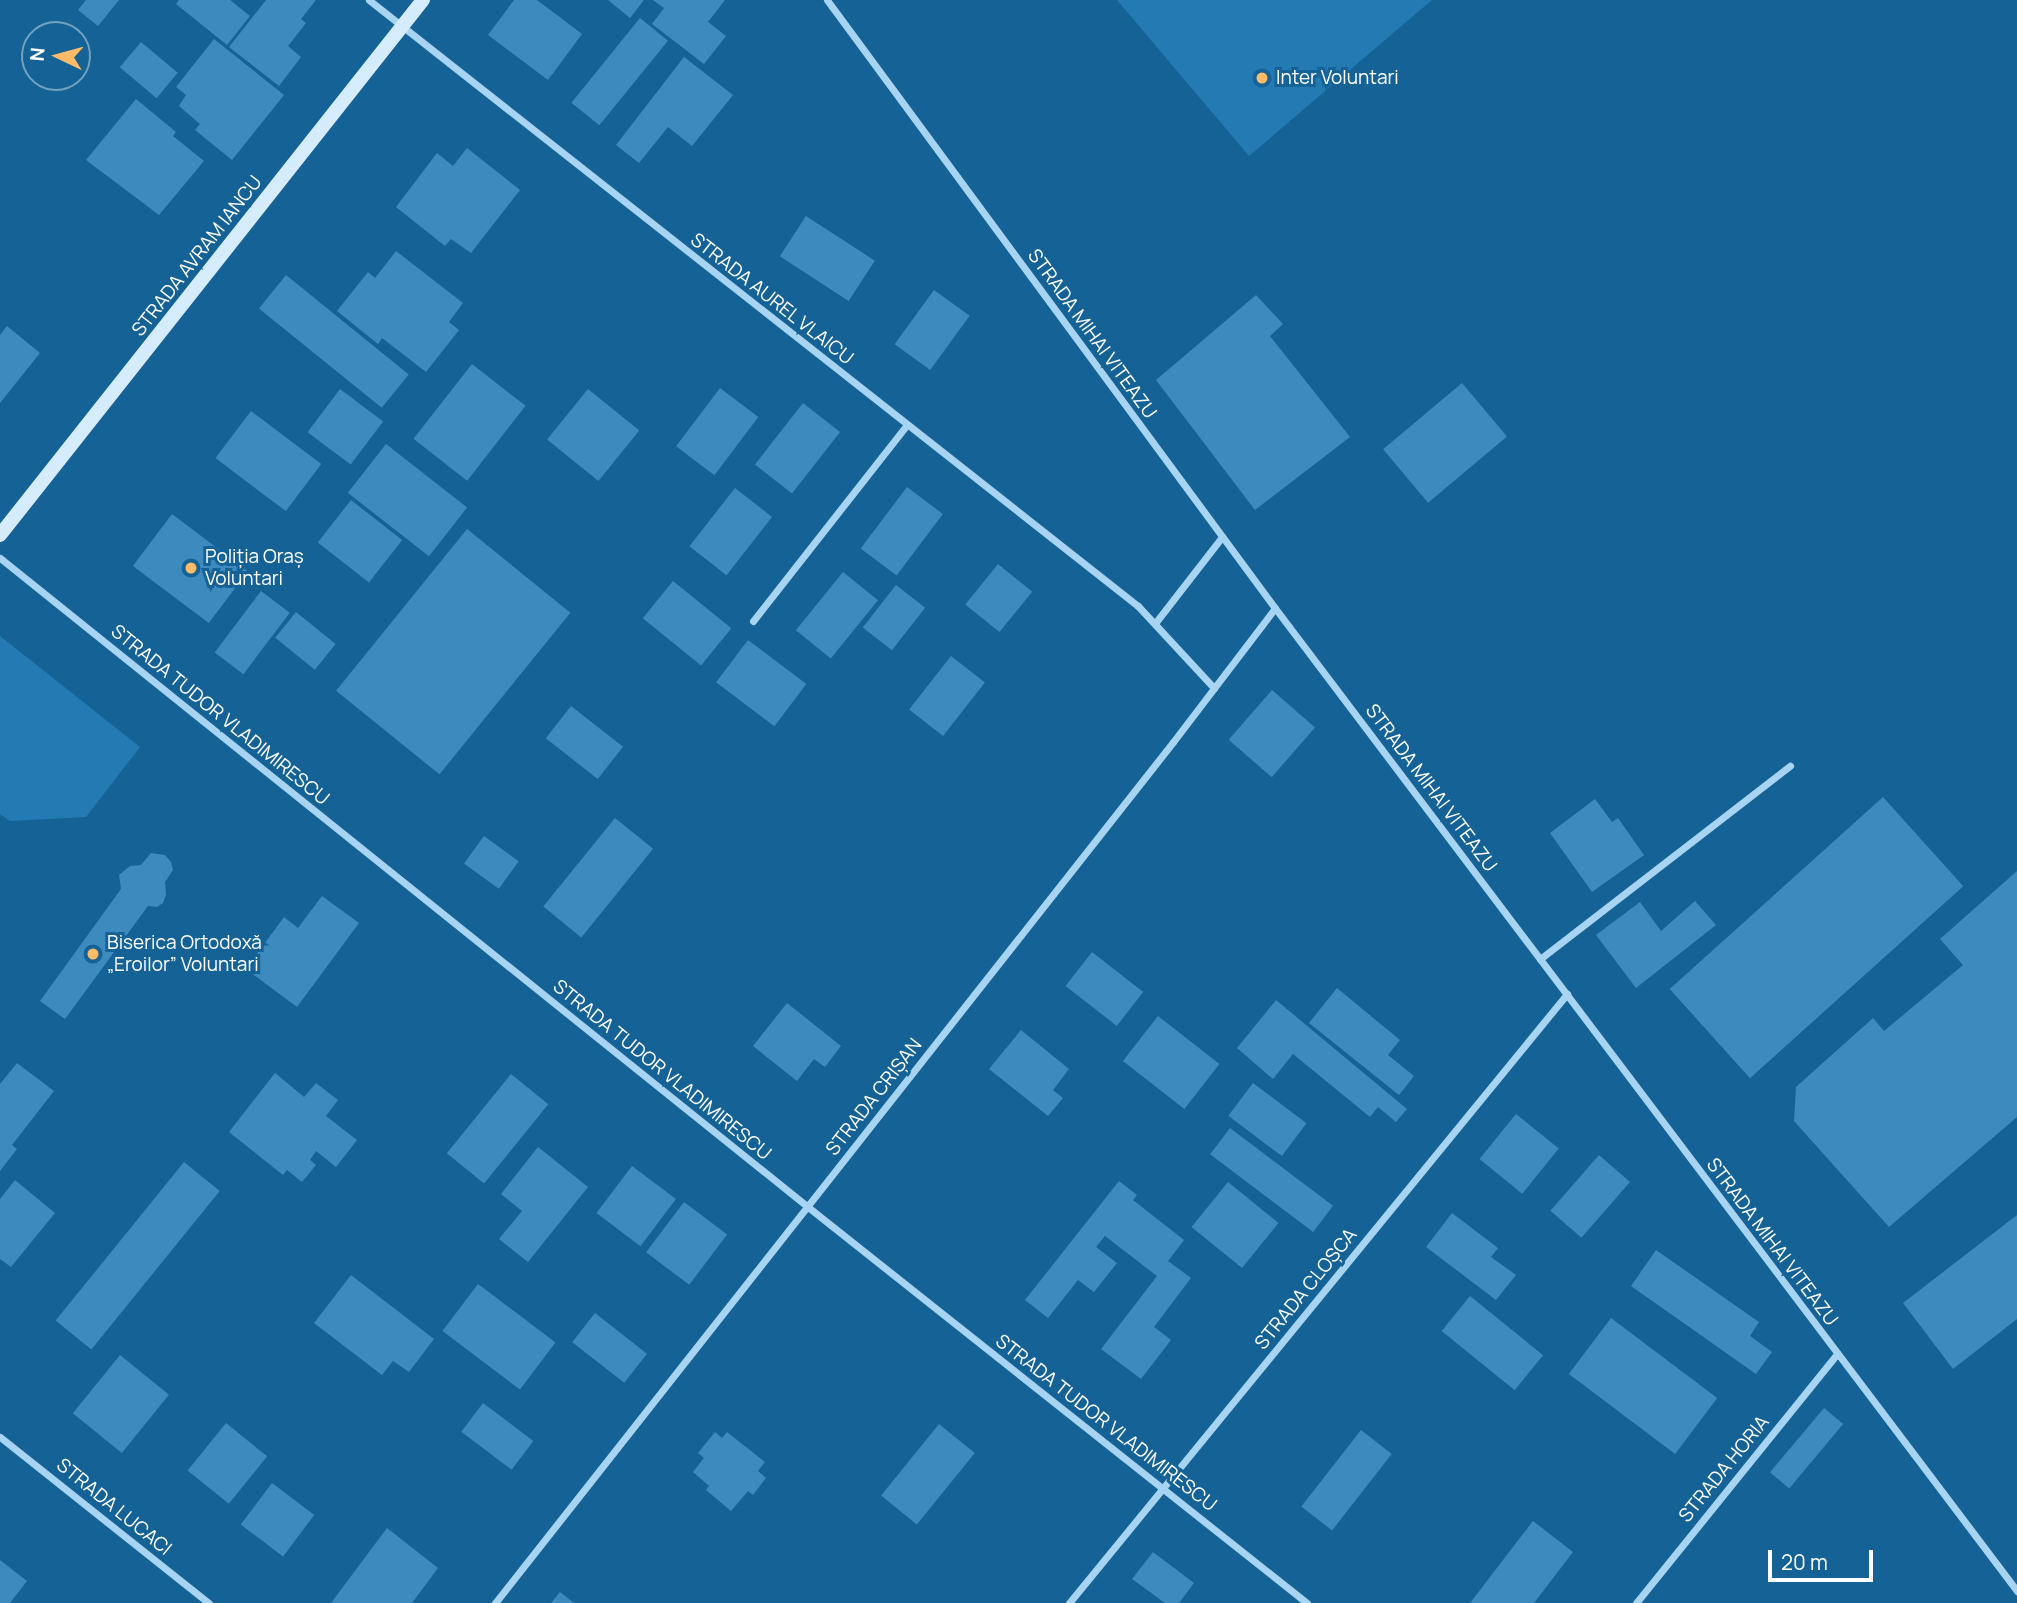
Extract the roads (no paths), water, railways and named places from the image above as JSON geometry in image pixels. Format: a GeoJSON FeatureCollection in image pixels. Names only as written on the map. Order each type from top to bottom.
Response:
{"type":"FeatureCollection","features":[{"type":"Feature","properties":{"kind":"street","name":"STRADA AUREL VLAICU"},"geometry":{"type":"LineString","coordinates":[[369,0],[1156,622],[1214,688]]}},
{"type":"Feature","properties":{"kind":"street","name":"STRADA AVRAM IANCU"},"geometry":{"type":"LineString","coordinates":[[0,535],[423,0]]}},
{"type":"Feature","properties":{"kind":"street","name":"STRADA MIHAI VITEAZU"},"geometry":{"type":"LineString","coordinates":[[827,0],[1275,608],[1836,1355],[2017,1591]]}},
{"type":"Feature","properties":{"kind":"street"},"geometry":{"type":"LineString","coordinates":[[753,621],[906,426]]}},
{"type":"Feature","properties":{"kind":"street"},"geometry":{"type":"LineString","coordinates":[[1156,622],[1222,537]]}},
{"type":"Feature","properties":{"kind":"street","name":"STRADA TUDOR VLADIMIRESCU"},"geometry":{"type":"LineString","coordinates":[[0,558],[808,1207],[1307,1603]]}},
{"type":"Feature","properties":{"kind":"street","name":"STRADA CRIȘAN"},"geometry":{"type":"LineString","coordinates":[[495,1603],[1275,608]]}},
{"type":"Feature","properties":{"kind":"street"},"geometry":{"type":"LineString","coordinates":[[1540,959],[1790,766]]}},
{"type":"Feature","properties":{"kind":"street","name":"STRADA CLOȘCA"},"geometry":{"type":"LineString","coordinates":[[1069,1603],[1567,994]]}},
{"type":"Feature","properties":{"kind":"street","name":"STRADA HORIA"},"geometry":{"type":"LineString","coordinates":[[1636,1603],[1836,1355]]}},
{"type":"Feature","properties":{"kind":"street","name":"STRADA LUCACI"},"geometry":{"type":"LineString","coordinates":[[0,1437],[209,1603]]}},
{"type":"Feature","properties":{"kind":"place","name":"Inter Voluntari"},"geometry":{"type":"Point","coordinates":[1262,78]}},
{"type":"Feature","properties":{"kind":"place","name":"Poliția Oraș Voluntari"},"geometry":{"type":"Point","coordinates":[191,568]}},
{"type":"Feature","properties":{"kind":"place","name":"Biserica Ortodoxă „Eroilor” Voluntari"},"geometry":{"type":"Point","coordinates":[93,954]}}]}
